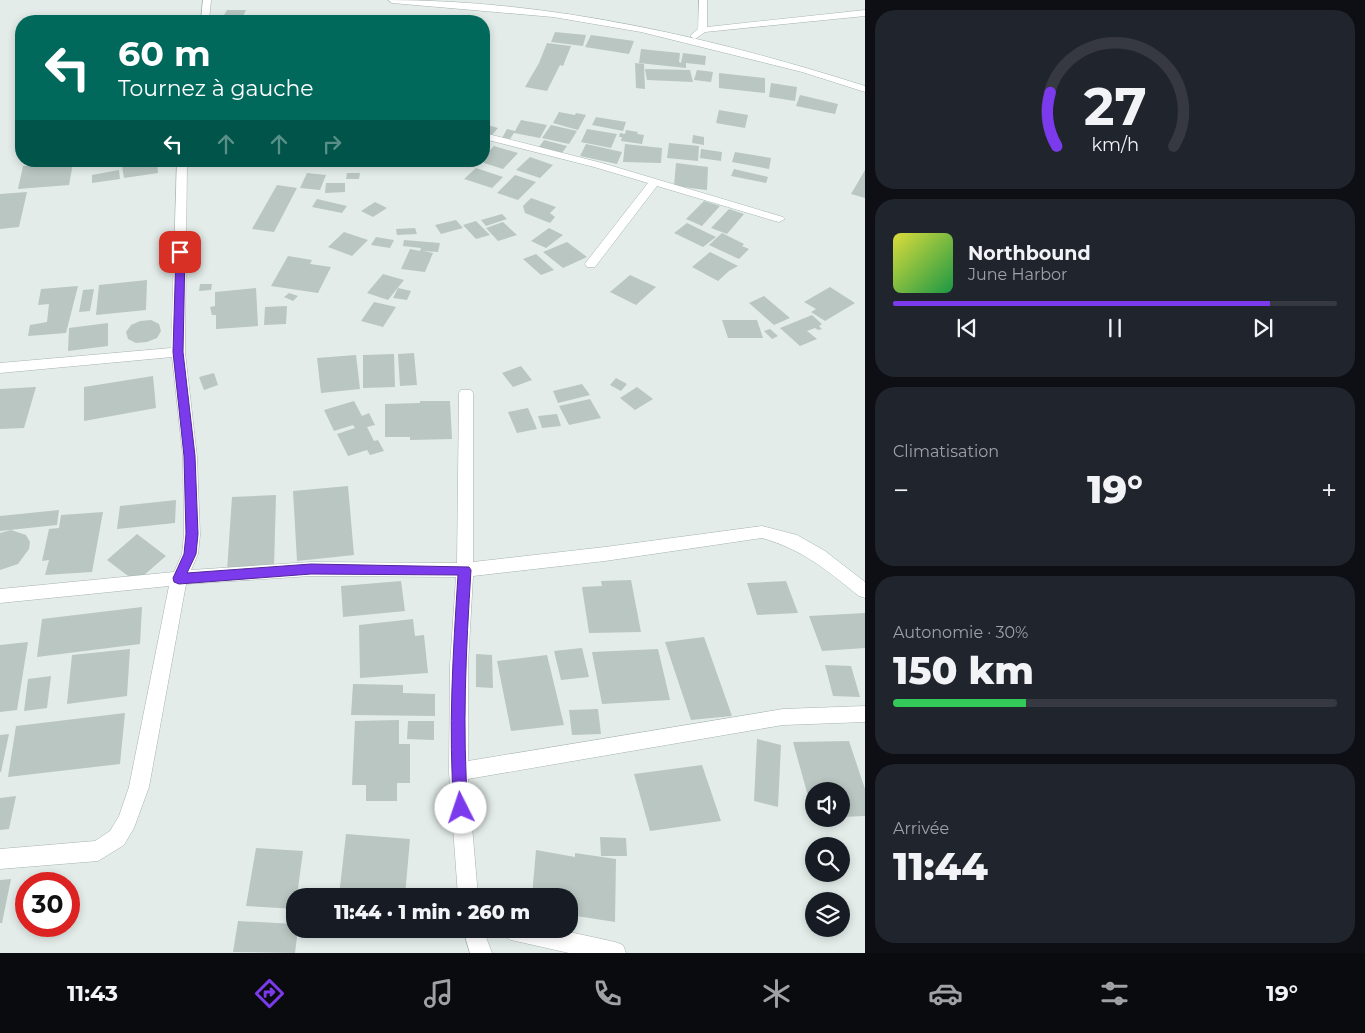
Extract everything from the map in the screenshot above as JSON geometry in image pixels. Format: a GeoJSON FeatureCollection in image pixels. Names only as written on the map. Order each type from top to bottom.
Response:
{"type":"FeatureCollection","features":[{"type":"Feature","properties":{"kind":"street"},"geometry":{"type":"LineString","coordinates":[[206,15],[208,0]]}},
{"type":"Feature","properties":{"kind":"street"},"geometry":{"type":"LineString","coordinates":[[392,0],[553,14],[641,29],[805,70],[865,89]]}},
{"type":"Feature","properties":{"kind":"street"},"geometry":{"type":"LineString","coordinates":[[702,30],[703,0]]}},
{"type":"Feature","properties":{"kind":"street"},"geometry":{"type":"LineString","coordinates":[[688,41],[702,30],[865,13]]}},
{"type":"Feature","properties":{"kind":"street"},"geometry":{"type":"LineString","coordinates":[[490,138],[598,165],[779,219]]}},
{"type":"Feature","properties":{"kind":"street"},"geometry":{"type":"LineString","coordinates":[[0,859],[98,851],[117,838],[127,821],[139,787],[179,578],[190,554],[192,534],[190,456],[178,352],[182,167]]}},
{"type":"Feature","properties":{"kind":"street"},"geometry":{"type":"LineString","coordinates":[[591,264],[655,182]]}},
{"type":"Feature","properties":{"kind":"street"},"geometry":{"type":"LineString","coordinates":[[0,368],[178,352]]}},
{"type":"Feature","properties":{"kind":"street"},"geometry":{"type":"LineString","coordinates":[[466,394],[465,570],[459,664],[458,772],[467,888]]}},
{"type":"Feature","properties":{"kind":"street"},"geometry":{"type":"LineString","coordinates":[[0,596],[179,578],[311,569],[465,570],[605,554],[762,532],[791,540],[819,556],[865,591]]}},
{"type":"Feature","properties":{"kind":"street"},"geometry":{"type":"LineString","coordinates":[[458,772],[783,717],[865,714]]}},
{"type":"Feature","properties":{"kind":"street"},"geometry":{"type":"LineString","coordinates":[[476,938],[481,953]]}},
{"type":"Feature","properties":{"kind":"street"},"geometry":{"type":"LineString","coordinates":[[551,938],[615,953]]}},
{"type":"Feature","properties":{"kind":"building"},"geometry":{"type":"Polygon","coordinates":[[[227,10],[246,10],[244,15],[224,15],[227,10]]]}},
{"type":"Feature","properties":{"kind":"building"},"geometry":{"type":"Polygon","coordinates":[[[555,32],[586,35],[583,46],[551,42],[555,32]]]}},
{"type":"Feature","properties":{"kind":"building"},"geometry":{"type":"Polygon","coordinates":[[[591,35],[634,41],[629,54],[585,47],[591,35]]]}},
{"type":"Feature","properties":{"kind":"building"},"geometry":{"type":"Polygon","coordinates":[[[547,43],[571,46],[563,66],[560,65],[547,91],[525,87],[539,63],[547,43]]]}},
{"type":"Feature","properties":{"kind":"building"},"geometry":{"type":"Polygon","coordinates":[[[641,49],[680,53],[679,62],[681,63],[683,53],[706,56],[705,65],[686,63],[686,68],[639,63],[641,49]]]}},
{"type":"Feature","properties":{"kind":"building"},"geometry":{"type":"Polygon","coordinates":[[[635,63],[644,64],[645,89],[636,88],[635,63]]]}},
{"type":"Feature","properties":{"kind":"building"},"geometry":{"type":"Polygon","coordinates":[[[645,69],[690,70],[693,82],[647,80],[645,69]]]}},
{"type":"Feature","properties":{"kind":"building"},"geometry":{"type":"Polygon","coordinates":[[[697,70],[713,72],[711,82],[694,80],[697,70]]]}},
{"type":"Feature","properties":{"kind":"building"},"geometry":{"type":"Polygon","coordinates":[[[719,73],[765,78],[765,93],[719,88],[719,73]]]}},
{"type":"Feature","properties":{"kind":"building"},"geometry":{"type":"Polygon","coordinates":[[[771,83],[797,87],[795,101],[769,97],[771,83]]]}},
{"type":"Feature","properties":{"kind":"building"},"geometry":{"type":"Polygon","coordinates":[[[800,95],[838,104],[835,114],[796,106],[800,95]]]}},
{"type":"Feature","properties":{"kind":"building"},"geometry":{"type":"Polygon","coordinates":[[[719,110],[748,115],[745,128],[716,123],[719,110]]]}},
{"type":"Feature","properties":{"kind":"building"},"geometry":{"type":"Polygon","coordinates":[[[559,112],[586,115],[578,130],[553,123],[559,112]]]}},
{"type":"Feature","properties":{"kind":"building"},"geometry":{"type":"Polygon","coordinates":[[[596,117],[626,122],[623,131],[592,125],[596,117]]]}},
{"type":"Feature","properties":{"kind":"building"},"geometry":{"type":"Polygon","coordinates":[[[521,120],[547,125],[540,138],[514,133],[510,139],[502,138],[507,129],[515,131],[521,120]]]}},
{"type":"Feature","properties":{"kind":"building"},"geometry":{"type":"Polygon","coordinates":[[[551,125],[577,131],[569,144],[542,138],[551,125]]]}},
{"type":"Feature","properties":{"kind":"building"},"geometry":{"type":"Polygon","coordinates":[[[490,126],[498,128],[492,135],[490,134],[490,126]]]}},
{"type":"Feature","properties":{"kind":"building"},"geometry":{"type":"Polygon","coordinates":[[[587,129],[617,134],[611,148],[581,142],[587,129]]]}},
{"type":"Feature","properties":{"kind":"building"},"geometry":{"type":"Polygon","coordinates":[[[626,130],[644,135],[642,144],[621,141],[620,133],[625,134],[626,130]]]}},
{"type":"Feature","properties":{"kind":"building"},"geometry":{"type":"Polygon","coordinates":[[[693,135],[704,137],[704,145],[692,143],[693,135]]]}},
{"type":"Feature","properties":{"kind":"building"},"geometry":{"type":"Polygon","coordinates":[[[544,140],[567,146],[562,153],[539,147],[544,140]]]}},
{"type":"Feature","properties":{"kind":"building"},"geometry":{"type":"Polygon","coordinates":[[[669,143],[699,146],[698,161],[667,158],[669,143]]]}},
{"type":"Feature","properties":{"kind":"building"},"geometry":{"type":"Polygon","coordinates":[[[586,144],[622,152],[617,164],[580,156],[586,144]]]}},
{"type":"Feature","properties":{"kind":"building"},"geometry":{"type":"Polygon","coordinates":[[[625,144],[662,148],[661,163],[623,162],[625,144]]]}},
{"type":"Feature","properties":{"kind":"building"},"geometry":{"type":"Polygon","coordinates":[[[494,146],[518,153],[503,169],[490,165],[490,150],[494,146]]]}},
{"type":"Feature","properties":{"kind":"building"},"geometry":{"type":"Polygon","coordinates":[[[701,149],[722,152],[721,161],[700,158],[701,149]]]}},
{"type":"Feature","properties":{"kind":"building"},"geometry":{"type":"Polygon","coordinates":[[[735,152],[771,158],[769,169],[732,162],[735,152]]]}},
{"type":"Feature","properties":{"kind":"building"},"geometry":{"type":"Polygon","coordinates":[[[530,157],[553,165],[540,178],[516,170],[530,157]]]}},
{"type":"Feature","properties":{"kind":"building"},"geometry":{"type":"Polygon","coordinates":[[[676,163],[708,167],[707,190],[674,186],[676,163]]]}},
{"type":"Feature","properties":{"kind":"building"},"geometry":{"type":"Polygon","coordinates":[[[23,167],[72,167],[69,185],[18,189],[23,167]]]}},
{"type":"Feature","properties":{"kind":"building"},"geometry":{"type":"Polygon","coordinates":[[[122,167],[158,167],[158,173],[124,178],[122,167]]]}},
{"type":"Feature","properties":{"kind":"building"},"geometry":{"type":"Polygon","coordinates":[[[476,168],[503,177],[492,188],[464,179],[476,168]]]}},
{"type":"Feature","properties":{"kind":"building"},"geometry":{"type":"Polygon","coordinates":[[[734,169],[768,177],[766,183],[731,176],[734,169]]]}},
{"type":"Feature","properties":{"kind":"building"},"geometry":{"type":"Polygon","coordinates":[[[119,170],[120,179],[92,183],[92,175],[119,170]]]}},
{"type":"Feature","properties":{"kind":"building"},"geometry":{"type":"Polygon","coordinates":[[[865,170],[865,198],[851,194],[865,170]]]}},
{"type":"Feature","properties":{"kind":"building"},"geometry":{"type":"Polygon","coordinates":[[[307,173],[326,175],[320,190],[300,188],[307,173]]]}},
{"type":"Feature","properties":{"kind":"building"},"geometry":{"type":"Polygon","coordinates":[[[347,173],[360,173],[359,179],[346,179],[347,173]]]}},
{"type":"Feature","properties":{"kind":"building"},"geometry":{"type":"Polygon","coordinates":[[[515,175],[536,182],[518,200],[497,193],[515,175]]]}},
{"type":"Feature","properties":{"kind":"building"},"geometry":{"type":"Polygon","coordinates":[[[326,183],[345,183],[345,192],[325,193],[326,183]]]}},
{"type":"Feature","properties":{"kind":"building"},"geometry":{"type":"Polygon","coordinates":[[[277,185],[297,188],[274,232],[252,229],[277,185]]]}},
{"type":"Feature","properties":{"kind":"building"},"geometry":{"type":"Polygon","coordinates":[[[27,192],[19,227],[0,229],[0,194],[27,192]]]}},
{"type":"Feature","properties":{"kind":"building"},"geometry":{"type":"Polygon","coordinates":[[[531,198],[556,207],[550,213],[555,217],[550,223],[525,213],[523,206],[531,198]]]}},
{"type":"Feature","properties":{"kind":"building"},"geometry":{"type":"Polygon","coordinates":[[[317,199],[347,206],[342,213],[312,207],[317,199]]]}},
{"type":"Feature","properties":{"kind":"building"},"geometry":{"type":"Polygon","coordinates":[[[704,201],[720,206],[702,226],[686,219],[704,201]]]}},
{"type":"Feature","properties":{"kind":"building"},"geometry":{"type":"Polygon","coordinates":[[[375,202],[387,208],[373,217],[361,211],[375,202]]]}},
{"type":"Feature","properties":{"kind":"building"},"geometry":{"type":"Polygon","coordinates":[[[729,209],[744,214],[727,234],[711,228],[729,209]]]}},
{"type":"Feature","properties":{"kind":"building"},"geometry":{"type":"Polygon","coordinates":[[[502,214],[507,219],[486,226],[481,220],[502,214]]]}},
{"type":"Feature","properties":{"kind":"building"},"geometry":{"type":"Polygon","coordinates":[[[456,220],[463,228],[441,234],[435,225],[456,220]]]}},
{"type":"Feature","properties":{"kind":"building"},"geometry":{"type":"Polygon","coordinates":[[[476,221],[490,235],[476,239],[463,225],[476,221]]]}},
{"type":"Feature","properties":{"kind":"building"},"geometry":{"type":"Polygon","coordinates":[[[503,222],[517,235],[498,241],[486,228],[503,222]]]}},
{"type":"Feature","properties":{"kind":"building"},"geometry":{"type":"Polygon","coordinates":[[[687,223],[716,237],[703,247],[674,233],[687,223]]]}},
{"type":"Feature","properties":{"kind":"building"},"geometry":{"type":"Polygon","coordinates":[[[415,228],[417,234],[397,235],[396,229],[415,228]]]}},
{"type":"Feature","properties":{"kind":"building"},"geometry":{"type":"Polygon","coordinates":[[[549,228],[563,235],[546,248],[531,241],[549,228]]]}},
{"type":"Feature","properties":{"kind":"building"},"geometry":{"type":"Polygon","coordinates":[[[344,232],[368,240],[352,256],[328,247],[344,232]]]}},
{"type":"Feature","properties":{"kind":"building"},"geometry":{"type":"Polygon","coordinates":[[[722,233],[744,244],[742,246],[749,249],[739,259],[709,245],[722,233]]]}},
{"type":"Feature","properties":{"kind":"building"},"geometry":{"type":"Polygon","coordinates":[[[376,237],[394,240],[390,248],[371,245],[376,237]]]}},
{"type":"Feature","properties":{"kind":"building"},"geometry":{"type":"Polygon","coordinates":[[[404,240],[440,243],[438,252],[423,251],[433,253],[425,272],[401,269],[410,249],[420,251],[421,248],[403,246],[404,240]]]}},
{"type":"Feature","properties":{"kind":"building"},"geometry":{"type":"Polygon","coordinates":[[[567,242],[587,257],[563,268],[543,252],[567,242]]]}},
{"type":"Feature","properties":{"kind":"building"},"geometry":{"type":"Polygon","coordinates":[[[710,252],[738,266],[718,281],[692,267],[710,252]]]}},
{"type":"Feature","properties":{"kind":"building"},"geometry":{"type":"Polygon","coordinates":[[[536,254],[554,270],[541,275],[523,259],[536,254]]]}},
{"type":"Feature","properties":{"kind":"building"},"geometry":{"type":"Polygon","coordinates":[[[288,256],[312,260],[310,264],[331,267],[318,293],[271,286],[288,256]]]}},
{"type":"Feature","properties":{"kind":"building"},"geometry":{"type":"Polygon","coordinates":[[[383,274],[404,280],[388,300],[367,293],[383,274]]]}},
{"type":"Feature","properties":{"kind":"building"},"geometry":{"type":"Polygon","coordinates":[[[630,275],[656,287],[636,305],[610,292],[630,275]]]}},
{"type":"Feature","properties":{"kind":"building"},"geometry":{"type":"Polygon","coordinates":[[[147,280],[146,310],[96,315],[99,285],[147,280]]]}},
{"type":"Feature","properties":{"kind":"building"},"geometry":{"type":"Polygon","coordinates":[[[200,284],[212,284],[211,290],[199,291],[200,284]]]}},
{"type":"Feature","properties":{"kind":"building"},"geometry":{"type":"Polygon","coordinates":[[[78,286],[66,333],[28,336],[30,325],[47,322],[49,304],[38,305],[41,289],[78,286]]]}},
{"type":"Feature","properties":{"kind":"building"},"geometry":{"type":"Polygon","coordinates":[[[830,287],[855,303],[825,321],[811,312],[816,309],[804,302],[830,287]]]}},
{"type":"Feature","properties":{"kind":"building"},"geometry":{"type":"Polygon","coordinates":[[[256,288],[258,326],[216,329],[216,315],[212,315],[210,307],[215,306],[215,292],[256,288]]]}},
{"type":"Feature","properties":{"kind":"building"},"geometry":{"type":"Polygon","coordinates":[[[398,288],[411,291],[407,300],[393,298],[398,288]]]}},
{"type":"Feature","properties":{"kind":"building"},"geometry":{"type":"Polygon","coordinates":[[[94,289],[90,311],[79,312],[83,290],[94,289]]]}},
{"type":"Feature","properties":{"kind":"building"},"geometry":{"type":"Polygon","coordinates":[[[289,293],[298,296],[293,301],[284,297],[289,293]]]}},
{"type":"Feature","properties":{"kind":"building"},"geometry":{"type":"Polygon","coordinates":[[[764,296],[790,318],[774,325],[749,303],[764,296]]]}},
{"type":"Feature","properties":{"kind":"building"},"geometry":{"type":"Polygon","coordinates":[[[374,302],[396,307],[383,327],[361,321],[374,302]]]}},
{"type":"Feature","properties":{"kind":"building"},"geometry":{"type":"Polygon","coordinates":[[[287,306],[286,324],[264,325],[265,307],[287,306]]]}},
{"type":"Feature","properties":{"kind":"building"},"geometry":{"type":"Polygon","coordinates":[[[812,315],[822,324],[819,326],[822,329],[818,330],[815,328],[807,331],[817,339],[800,346],[780,328],[812,315]]]}},
{"type":"Feature","properties":{"kind":"building"},"geometry":{"type":"Polygon","coordinates":[[[151,320],[159,324],[161,331],[157,338],[147,342],[136,343],[128,339],[126,332],[131,325],[140,321],[151,320]]]}},
{"type":"Feature","properties":{"kind":"building"},"geometry":{"type":"Polygon","coordinates":[[[722,320],[757,320],[763,338],[728,338],[722,320]]]}},
{"type":"Feature","properties":{"kind":"building"},"geometry":{"type":"Polygon","coordinates":[[[108,323],[108,346],[68,351],[69,328],[108,323]]]}},
{"type":"Feature","properties":{"kind":"building"},"geometry":{"type":"Polygon","coordinates":[[[770,329],[778,336],[772,339],[764,331],[770,329]]]}},
{"type":"Feature","properties":{"kind":"building"},"geometry":{"type":"Polygon","coordinates":[[[414,353],[417,385],[400,386],[398,354],[414,353]]]}},
{"type":"Feature","properties":{"kind":"building"},"geometry":{"type":"Polygon","coordinates":[[[394,354],[395,387],[363,388],[363,355],[394,354]]]}},
{"type":"Feature","properties":{"kind":"building"},"geometry":{"type":"Polygon","coordinates":[[[356,355],[360,389],[321,393],[317,358],[356,355]]]}},
{"type":"Feature","properties":{"kind":"building"},"geometry":{"type":"Polygon","coordinates":[[[521,366],[532,380],[513,387],[502,373],[521,366]]]}},
{"type":"Feature","properties":{"kind":"building"},"geometry":{"type":"Polygon","coordinates":[[[214,373],[218,385],[204,390],[199,377],[214,373]]]}},
{"type":"Feature","properties":{"kind":"building"},"geometry":{"type":"Polygon","coordinates":[[[153,376],[156,408],[84,421],[84,387],[153,376]]]}},
{"type":"Feature","properties":{"kind":"building"},"geometry":{"type":"Polygon","coordinates":[[[616,378],[627,384],[621,391],[610,385],[616,378]]]}},
{"type":"Feature","properties":{"kind":"building"},"geometry":{"type":"Polygon","coordinates":[[[582,384],[590,395],[558,403],[553,391],[582,384]]]}},
{"type":"Feature","properties":{"kind":"building"},"geometry":{"type":"Polygon","coordinates":[[[36,387],[24,428],[0,429],[0,389],[36,387]]]}},
{"type":"Feature","properties":{"kind":"building"},"geometry":{"type":"Polygon","coordinates":[[[637,387],[653,399],[635,410],[620,398],[637,387]]]}},
{"type":"Feature","properties":{"kind":"building"},"geometry":{"type":"Polygon","coordinates":[[[590,399],[601,418],[569,425],[559,406],[590,399]]]}},
{"type":"Feature","properties":{"kind":"building"},"geometry":{"type":"Polygon","coordinates":[[[354,401],[362,416],[369,413],[375,425],[367,427],[374,441],[378,440],[384,451],[370,455],[367,450],[348,456],[337,434],[355,428],[353,425],[334,431],[324,410],[354,401]]]}},
{"type":"Feature","properties":{"kind":"building"},"geometry":{"type":"Polygon","coordinates":[[[420,401],[450,401],[452,439],[410,440],[410,437],[385,437],[385,404],[420,403],[420,401]]]}},
{"type":"Feature","properties":{"kind":"building"},"geometry":{"type":"Polygon","coordinates":[[[528,408],[537,429],[517,433],[508,412],[528,408]]]}},
{"type":"Feature","properties":{"kind":"building"},"geometry":{"type":"Polygon","coordinates":[[[557,414],[561,426],[542,428],[538,416],[557,414]]]}},
{"type":"Feature","properties":{"kind":"building"},"geometry":{"type":"Polygon","coordinates":[[[348,486],[354,555],[297,561],[293,491],[348,486]]]}},
{"type":"Feature","properties":{"kind":"building"},"geometry":{"type":"Polygon","coordinates":[[[276,495],[274,568],[227,571],[232,497],[276,495]]]}},
{"type":"Feature","properties":{"kind":"building"},"geometry":{"type":"Polygon","coordinates":[[[176,500],[175,523],[117,529],[120,506],[176,500]]]}},
{"type":"Feature","properties":{"kind":"building"},"geometry":{"type":"Polygon","coordinates":[[[59,510],[57,525],[0,531],[0,516],[59,510]]]}},
{"type":"Feature","properties":{"kind":"building"},"geometry":{"type":"Polygon","coordinates":[[[103,512],[92,572],[45,575],[49,560],[42,561],[49,529],[59,528],[61,515],[103,512]]]}},
{"type":"Feature","properties":{"kind":"building"},"geometry":{"type":"Polygon","coordinates":[[[11,530],[26,535],[30,542],[29,549],[18,564],[0,570],[0,533],[11,530]]]}},
{"type":"Feature","properties":{"kind":"building"},"geometry":{"type":"Polygon","coordinates":[[[137,534],[166,556],[136,582],[107,560],[137,534]]]}},
{"type":"Feature","properties":{"kind":"building"},"geometry":{"type":"Polygon","coordinates":[[[631,580],[641,632],[589,633],[582,587],[602,586],[601,581],[631,580]]]}},
{"type":"Feature","properties":{"kind":"building"},"geometry":{"type":"Polygon","coordinates":[[[401,581],[405,611],[343,617],[341,586],[401,581]]]}},
{"type":"Feature","properties":{"kind":"building"},"geometry":{"type":"Polygon","coordinates":[[[786,581],[798,613],[757,615],[747,583],[786,581]]]}},
{"type":"Feature","properties":{"kind":"building"},"geometry":{"type":"Polygon","coordinates":[[[142,607],[140,644],[37,657],[42,619],[142,607]]]}},
{"type":"Feature","properties":{"kind":"building"},"geometry":{"type":"Polygon","coordinates":[[[865,613],[865,648],[822,651],[809,616],[865,613]]]}},
{"type":"Feature","properties":{"kind":"building"},"geometry":{"type":"Polygon","coordinates":[[[413,619],[415,636],[424,635],[428,673],[360,678],[359,625],[413,619]]]}},
{"type":"Feature","properties":{"kind":"building"},"geometry":{"type":"Polygon","coordinates":[[[704,637],[732,716],[691,720],[665,642],[704,637]]]}},
{"type":"Feature","properties":{"kind":"building"},"geometry":{"type":"Polygon","coordinates":[[[28,642],[17,710],[0,712],[0,645],[28,642]]]}},
{"type":"Feature","properties":{"kind":"building"},"geometry":{"type":"Polygon","coordinates":[[[582,648],[589,677],[561,680],[554,651],[582,648]]]}},
{"type":"Feature","properties":{"kind":"building"},"geometry":{"type":"Polygon","coordinates":[[[130,649],[127,696],[67,704],[72,655],[130,649]]]}},
{"type":"Feature","properties":{"kind":"building"},"geometry":{"type":"Polygon","coordinates":[[[658,649],[670,700],[602,704],[592,652],[658,649]]]}},
{"type":"Feature","properties":{"kind":"building"},"geometry":{"type":"Polygon","coordinates":[[[476,654],[492,655],[493,688],[476,687],[476,654]]]}},
{"type":"Feature","properties":{"kind":"building"},"geometry":{"type":"Polygon","coordinates":[[[547,655],[564,725],[511,731],[497,661],[547,655]]]}},
{"type":"Feature","properties":{"kind":"building"},"geometry":{"type":"Polygon","coordinates":[[[825,665],[851,666],[860,697],[833,696],[825,665]]]}},
{"type":"Feature","properties":{"kind":"building"},"geometry":{"type":"Polygon","coordinates":[[[51,676],[47,708],[24,711],[28,679],[51,676]]]}},
{"type":"Feature","properties":{"kind":"building"},"geometry":{"type":"Polygon","coordinates":[[[353,684],[403,685],[403,693],[435,694],[435,716],[351,715],[353,684]]]}},
{"type":"Feature","properties":{"kind":"building"},"geometry":{"type":"Polygon","coordinates":[[[598,709],[601,734],[572,735],[569,710],[598,709]]]}},
{"type":"Feature","properties":{"kind":"building"},"geometry":{"type":"Polygon","coordinates":[[[125,713],[120,764],[8,777],[16,726],[125,713]]]}},
{"type":"Feature","properties":{"kind":"building"},"geometry":{"type":"Polygon","coordinates":[[[399,720],[399,744],[410,744],[410,783],[397,783],[397,801],[366,801],[366,785],[352,785],[355,721],[399,720]]]}},
{"type":"Feature","properties":{"kind":"building"},"geometry":{"type":"Polygon","coordinates":[[[408,721],[434,721],[434,740],[407,739],[408,721]]]}},
{"type":"Feature","properties":{"kind":"building"},"geometry":{"type":"Polygon","coordinates":[[[9,734],[1,772],[0,772],[0,735],[9,734]]]}},
{"type":"Feature","properties":{"kind":"building"},"geometry":{"type":"Polygon","coordinates":[[[757,739],[781,745],[778,807],[754,801],[757,739]]]}},
{"type":"Feature","properties":{"kind":"building"},"geometry":{"type":"Polygon","coordinates":[[[849,741],[865,789],[865,816],[850,817],[850,782],[805,782],[805,785],[793,742],[849,741]]]}},
{"type":"Feature","properties":{"kind":"building"},"geometry":{"type":"Polygon","coordinates":[[[702,765],[721,821],[650,831],[634,774],[702,765]]]}},
{"type":"Feature","properties":{"kind":"building"},"geometry":{"type":"Polygon","coordinates":[[[16,796],[9,829],[0,830],[0,798],[16,796]]]}},
{"type":"Feature","properties":{"kind":"building"},"geometry":{"type":"Polygon","coordinates":[[[346,834],[410,839],[406,888],[340,888],[346,834]]]}},
{"type":"Feature","properties":{"kind":"building"},"geometry":{"type":"Polygon","coordinates":[[[600,837],[626,838],[627,856],[601,856],[600,837]]]}},
{"type":"Feature","properties":{"kind":"building"},"geometry":{"type":"Polygon","coordinates":[[[256,848],[303,851],[298,888],[286,888],[286,908],[246,906],[256,848]]]}},
{"type":"Feature","properties":{"kind":"building"},"geometry":{"type":"Polygon","coordinates":[[[536,850],[575,857],[575,853],[616,859],[615,922],[578,916],[578,888],[533,888],[536,850]]]}},
{"type":"Feature","properties":{"kind":"building"},"geometry":{"type":"Polygon","coordinates":[[[11,879],[2,923],[0,923],[0,880],[11,879]]]}},
{"type":"Feature","properties":{"kind":"building"},"geometry":{"type":"Polygon","coordinates":[[[238,921],[286,924],[286,938],[297,938],[295,953],[233,952],[238,921]]]}},
{"type":"Feature","properties":{"kind":"route"},"geometry":{"type":"LineString","coordinates":[[180,252],[178,352],[190,456],[192,534],[190,554],[179,578],[311,569],[465,570],[459,664],[458,772],[461,808]]}}]}
